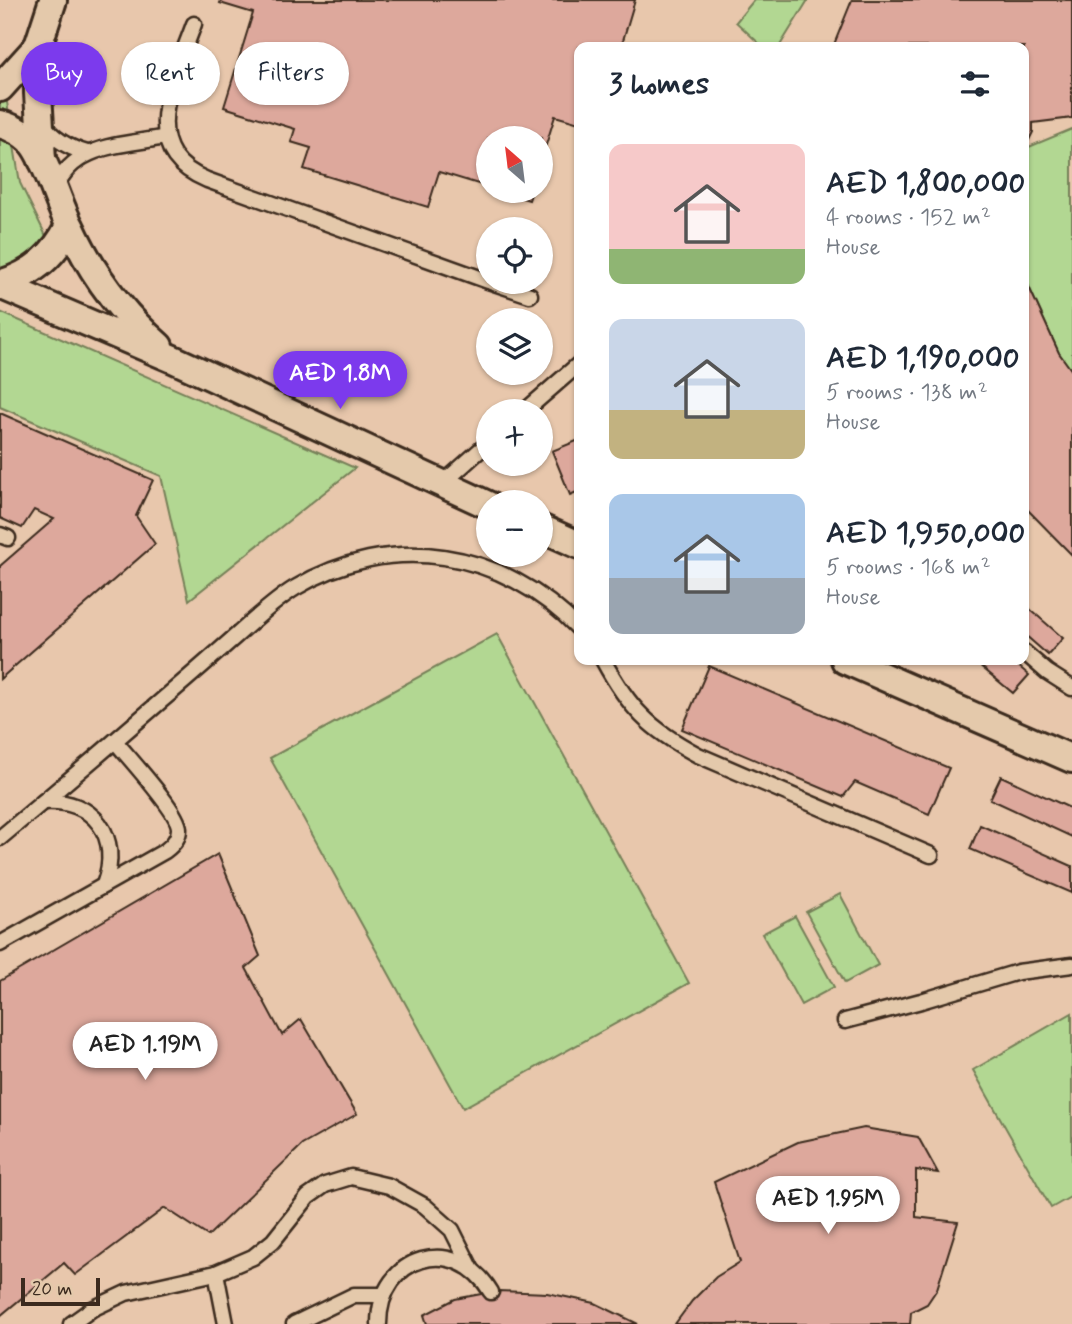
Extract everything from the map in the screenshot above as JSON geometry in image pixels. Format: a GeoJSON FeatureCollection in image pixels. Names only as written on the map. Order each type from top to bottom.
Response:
{"type":"FeatureCollection","features":[{"type":"Feature","properties":{"kind":"street"},"geometry":{"type":"LineString","coordinates":[[39,42],[53,0]]}},
{"type":"Feature","properties":{"kind":"street"},"geometry":{"type":"LineString","coordinates":[[0,88],[21,65]]}},
{"type":"Feature","properties":{"kind":"street"},"geometry":{"type":"LineString","coordinates":[[38,105],[42,163]]}},
{"type":"Feature","properties":{"kind":"street"},"geometry":{"type":"LineString","coordinates":[[0,124],[23,134],[35,147],[69,226],[97,276],[132,320],[173,359]]}},
{"type":"Feature","properties":{"kind":"street"},"geometry":{"type":"LineString","coordinates":[[0,285],[17,279],[41,264],[61,243],[69,226]]}},
{"type":"Feature","properties":{"kind":"street"},"geometry":{"type":"LineString","coordinates":[[0,285],[173,359],[476,500]]}},
{"type":"Feature","properties":{"kind":"street"},"geometry":{"type":"LineString","coordinates":[[553,533],[574,543]]}},
{"type":"Feature","properties":{"kind":"street"},"geometry":{"type":"LineString","coordinates":[[856,665],[1072,759]]}},
{"type":"Feature","properties":{"kind":"lane"},"geometry":{"type":"LineString","coordinates":[[194,24],[167,102],[163,125],[165,137],[176,159],[195,176],[476,276]]}},
{"type":"Feature","properties":{"kind":"lane"},"geometry":{"type":"LineString","coordinates":[[38,116],[53,136],[64,144],[88,153]]}},
{"type":"Feature","properties":{"kind":"lane"},"geometry":{"type":"LineString","coordinates":[[54,191],[66,168],[88,153],[165,137]]}},
{"type":"Feature","properties":{"kind":"lane"},"geometry":{"type":"LineString","coordinates":[[539,399],[574,368]]}},
{"type":"Feature","properties":{"kind":"lane"},"geometry":{"type":"LineString","coordinates":[[441,485],[476,454]]}},
{"type":"Feature","properties":{"kind":"lane"},"geometry":{"type":"LineString","coordinates":[[0,838],[271,605],[316,576],[341,566],[367,559],[421,554],[474,563],[524,584],[546,598],[574,624]]}},
{"type":"Feature","properties":{"kind":"lane"},"geometry":{"type":"LineString","coordinates":[[1029,656],[1072,688]]}},
{"type":"Feature","properties":{"kind":"lane"},"geometry":{"type":"LineString","coordinates":[[606,665],[621,693],[637,713],[676,744],[931,855]]}},
{"type":"Feature","properties":{"kind":"lane"},"geometry":{"type":"LineString","coordinates":[[0,944],[173,845],[180,829],[174,813],[115,741]]}},
{"type":"Feature","properties":{"kind":"lane"},"geometry":{"type":"LineString","coordinates":[[43,802],[57,801],[84,809],[104,830],[111,858],[104,885]]}},
{"type":"Feature","properties":{"kind":"lane"},"geometry":{"type":"LineString","coordinates":[[845,1021],[1018,972],[1072,965]]}},
{"type":"Feature","properties":{"kind":"lane"},"geometry":{"type":"LineString","coordinates":[[71,1324],[92,1309],[126,1293],[216,1273],[253,1257],[273,1241],[308,1197],[325,1185],[351,1177],[389,1186],[425,1206],[452,1230],[471,1268]]}},
{"type":"Feature","properties":{"kind":"lane"},"geometry":{"type":"LineString","coordinates":[[379,1324],[383,1295],[392,1279],[406,1266],[423,1259],[442,1257],[471,1268],[483,1279],[491,1293]]}},
{"type":"Feature","properties":{"kind":"lane"},"geometry":{"type":"LineString","coordinates":[[216,1273],[226,1324]]}},
{"type":"Feature","properties":{"kind":"lane"},"geometry":{"type":"LineString","coordinates":[[293,1324],[354,1295],[383,1295]]}},
{"type":"Feature","properties":{"kind":"green space"},"geometry":{"type":"Polygon","coordinates":[[[754,0],[808,0],[782,42],[758,42],[736,22],[754,0]]]}},
{"type":"Feature","properties":{"kind":"green space"},"geometry":{"type":"Polygon","coordinates":[[[5,65],[5,90],[20,183],[53,256],[0,276],[0,66],[5,65]]]}},
{"type":"Feature","properties":{"kind":"green space"},"geometry":{"type":"Polygon","coordinates":[[[1072,129],[1072,371],[1059,353],[1029,287],[1029,147],[1072,129]]]}},
{"type":"Feature","properties":{"kind":"green space"},"geometry":{"type":"Polygon","coordinates":[[[0,312],[355,468],[189,600],[161,476],[0,407],[0,312]]]}},
{"type":"Feature","properties":{"kind":"green space"},"geometry":{"type":"Polygon","coordinates":[[[497,634],[689,983],[463,1108],[270,758],[497,634]]]}},
{"type":"Feature","properties":{"kind":"green space"},"geometry":{"type":"Polygon","coordinates":[[[840,894],[878,965],[845,983],[806,912],[840,894]]]}},
{"type":"Feature","properties":{"kind":"green space"},"geometry":{"type":"Polygon","coordinates":[[[795,916],[834,987],[801,1005],[762,934],[795,916]]]}},
{"type":"Feature","properties":{"kind":"green space"},"geometry":{"type":"Polygon","coordinates":[[[1072,1013],[1072,1196],[1051,1208],[973,1070],[1072,1013]]]}},
{"type":"Feature","properties":{"kind":"building"},"geometry":{"type":"Polygon","coordinates":[[[221,0],[635,0],[622,42],[574,42],[574,122],[555,116],[552,126],[476,126],[476,183],[439,172],[428,207],[304,169],[311,148],[291,142],[295,129],[224,107],[234,75],[234,105],[349,105],[349,42],[244,42],[253,13],[220,3],[221,0]]]}},
{"type":"Feature","properties":{"kind":"building"},"geometry":{"type":"Polygon","coordinates":[[[852,0],[1072,0],[1072,118],[1033,123],[1029,140],[1029,42],[835,42],[852,0]]]}},
{"type":"Feature","properties":{"kind":"building"},"geometry":{"type":"Polygon","coordinates":[[[1029,287],[1059,353],[1072,371],[1072,555],[1029,511],[1029,287]]]}},
{"type":"Feature","properties":{"kind":"building"},"geometry":{"type":"Polygon","coordinates":[[[0,413],[153,480],[136,516],[155,544],[0,679],[0,566],[54,519],[34,510],[22,528],[0,518],[0,413]]]}},
{"type":"Feature","properties":{"kind":"building"},"geometry":{"type":"Polygon","coordinates":[[[574,442],[574,493],[570,495],[553,451],[574,442]]]}},
{"type":"Feature","properties":{"kind":"building"},"geometry":{"type":"Polygon","coordinates":[[[1029,608],[1063,638],[1048,655],[1029,638],[1029,608]]]}},
{"type":"Feature","properties":{"kind":"building"},"geometry":{"type":"Polygon","coordinates":[[[979,665],[1017,665],[1029,675],[1013,693],[979,665]]]}},
{"type":"Feature","properties":{"kind":"building"},"geometry":{"type":"Polygon","coordinates":[[[709,666],[949,768],[929,814],[855,782],[843,797],[682,729],[709,666]]]}},
{"type":"Feature","properties":{"kind":"building"},"geometry":{"type":"Polygon","coordinates":[[[1001,776],[1072,809],[1072,837],[990,799],[1001,776]]]}},
{"type":"Feature","properties":{"kind":"building"},"geometry":{"type":"Polygon","coordinates":[[[980,825],[1072,866],[1072,893],[970,849],[980,825]]]}},
{"type":"Feature","properties":{"kind":"building"},"geometry":{"type":"Polygon","coordinates":[[[218,854],[260,956],[246,968],[282,1035],[301,1019],[357,1114],[302,1145],[208,1236],[165,1208],[75,1275],[64,1263],[0,1316],[0,981],[218,854]]]}},
{"type":"Feature","properties":{"kind":"building"},"geometry":{"type":"Polygon","coordinates":[[[864,1128],[918,1137],[938,1173],[916,1170],[916,1217],[958,1222],[937,1289],[927,1304],[911,1312],[910,1324],[675,1324],[692,1301],[716,1277],[740,1262],[714,1182],[798,1142],[864,1128]]]}},
{"type":"Feature","properties":{"kind":"building"},"geometry":{"type":"Polygon","coordinates":[[[497,1291],[547,1293],[595,1303],[638,1324],[427,1324],[424,1315],[455,1299],[497,1291]]]}}]}
